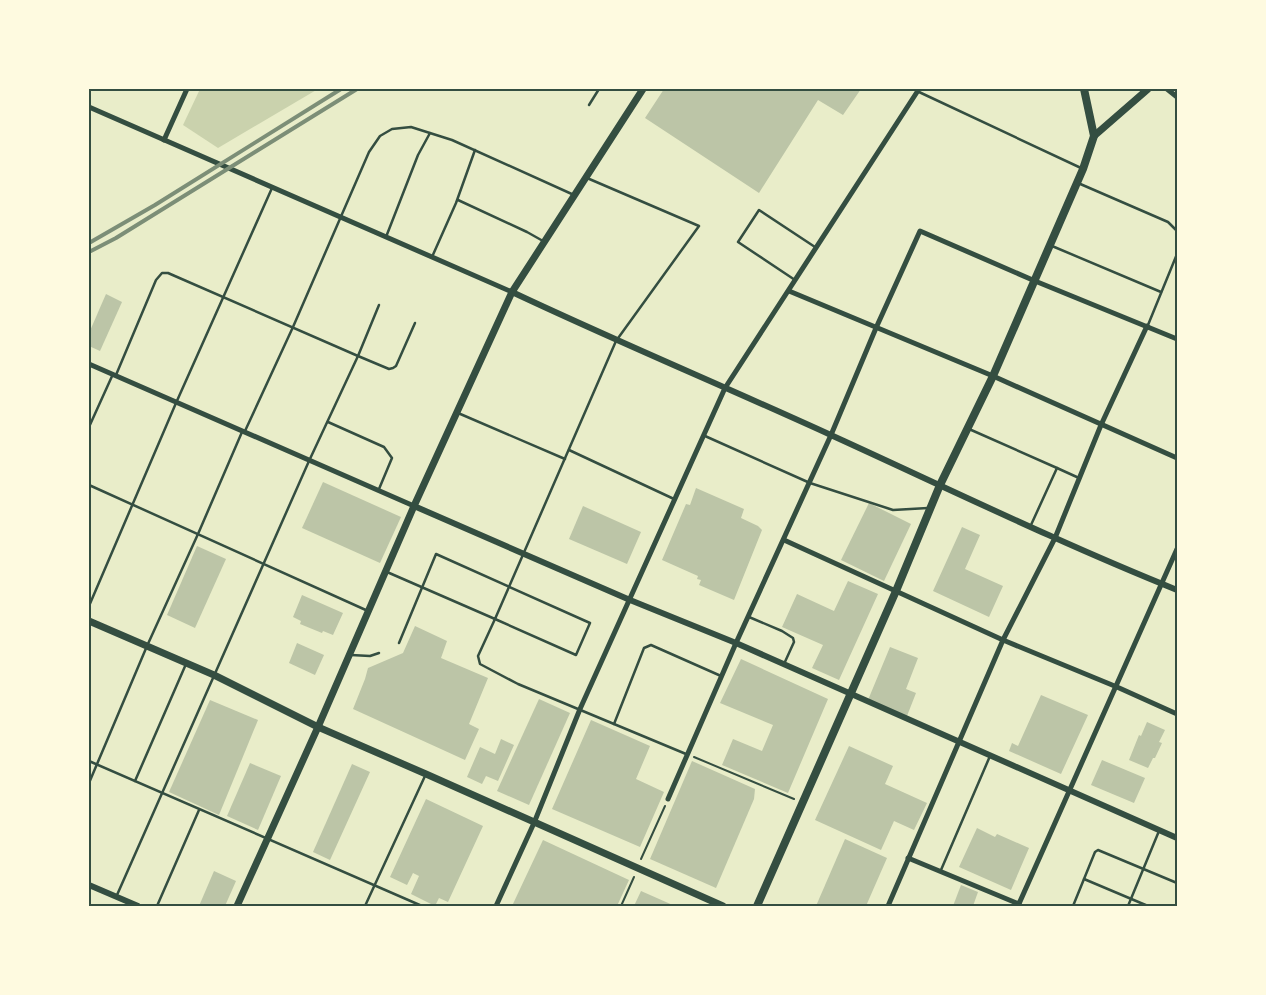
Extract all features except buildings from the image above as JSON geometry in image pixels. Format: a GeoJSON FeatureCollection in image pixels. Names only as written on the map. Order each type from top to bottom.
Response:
{"type":"FeatureCollection","features":[{"type":"Feature","properties":{"kind":"main road"},"geometry":{"type":"LineString","coordinates":[[237,906],[350,655],[414,506],[512,292],[643,89]]}},
{"type":"Feature","properties":{"kind":"main road"},"geometry":{"type":"LineString","coordinates":[[1084,89],[1094,136]]}},
{"type":"Feature","properties":{"kind":"main road"},"geometry":{"type":"LineString","coordinates":[[758,906],[896,591],[940,485],[993,376],[1035,281],[1094,136],[1148,89]]}},
{"type":"Feature","properties":{"kind":"main road"},"geometry":{"type":"LineString","coordinates":[[89,621],[214,676],[318,727],[723,906]]}},
{"type":"Feature","properties":{"kind":"street"},"geometry":{"type":"LineString","coordinates":[[164,140],[187,89]]}},
{"type":"Feature","properties":{"kind":"street"},"geometry":{"type":"LineString","coordinates":[[1167,89],[1177,97]]}},
{"type":"Feature","properties":{"kind":"street"},"geometry":{"type":"LineString","coordinates":[[496,906],[534,823],[580,709],[725,388],[918,90]]}},
{"type":"Feature","properties":{"kind":"street"},"geometry":{"type":"LineString","coordinates":[[89,106],[512,292],[616,341],[831,435],[1055,538],[1177,590]]}},
{"type":"Feature","properties":{"kind":"street"},"geometry":{"type":"LineString","coordinates":[[668,799],[721,676],[810,483],[876,328],[920,231],[1035,281],[1177,339]]}},
{"type":"Feature","properties":{"kind":"street"},"geometry":{"type":"LineString","coordinates":[[789,291],[993,376],[1177,458]]}},
{"type":"Feature","properties":{"kind":"street"},"geometry":{"type":"LineString","coordinates":[[888,906],[1003,640],[1055,538],[1101,425],[1148,326]]}},
{"type":"Feature","properties":{"kind":"street"},"geometry":{"type":"LineString","coordinates":[[89,364],[630,600],[736,643],[1177,836]]}},
{"type":"Feature","properties":{"kind":"street"},"geometry":{"type":"LineString","coordinates":[[784,540],[1003,640],[1117,686],[1177,714]]}},
{"type":"Feature","properties":{"kind":"street"},"geometry":{"type":"LineString","coordinates":[[908,858],[1018,905],[1177,549]]}},
{"type":"Feature","properties":{"kind":"street"},"geometry":{"type":"LineString","coordinates":[[89,885],[135,906]]}},
{"type":"Feature","properties":{"kind":"lane"},"geometry":{"type":"LineString","coordinates":[[589,105],[599,89]]}},
{"type":"Feature","properties":{"kind":"lane"},"geometry":{"type":"LineString","coordinates":[[918,90],[1082,169]]}},
{"type":"Feature","properties":{"kind":"lane"},"geometry":{"type":"LineString","coordinates":[[89,783],[147,646],[243,432],[293,327],[369,152],[380,136],[392,129],[410,127],[430,133],[475,150],[575,195]]}},
{"type":"Feature","properties":{"kind":"lane"},"geometry":{"type":"LineString","coordinates":[[386,237],[418,155],[430,133]]}},
{"type":"Feature","properties":{"kind":"lane"},"geometry":{"type":"LineString","coordinates":[[432,257],[458,200],[475,150]]}},
{"type":"Feature","properties":{"kind":"lane"},"geometry":{"type":"LineString","coordinates":[[586,178],[699,226],[616,341],[478,656],[480,664],[518,684],[688,754]]}},
{"type":"Feature","properties":{"kind":"lane"},"geometry":{"type":"LineString","coordinates":[[1076,182],[1168,222],[1177,231]]}},
{"type":"Feature","properties":{"kind":"lane"},"geometry":{"type":"LineString","coordinates":[[89,606],[176,402],[272,188]]}},
{"type":"Feature","properties":{"kind":"lane"},"geometry":{"type":"LineString","coordinates":[[458,200],[527,232],[544,242]]}},
{"type":"Feature","properties":{"kind":"lane"},"geometry":{"type":"LineString","coordinates":[[796,281],[738,242],[759,210],[816,248]]}},
{"type":"Feature","properties":{"kind":"lane"},"geometry":{"type":"LineString","coordinates":[[1050,245],[1161,292]]}},
{"type":"Feature","properties":{"kind":"lane"},"geometry":{"type":"LineString","coordinates":[[1148,326],[1177,254]]}},
{"type":"Feature","properties":{"kind":"lane"},"geometry":{"type":"LineString","coordinates":[[89,427],[156,280],[162,273],[168,273],[389,368],[396,366],[415,323]]}},
{"type":"Feature","properties":{"kind":"lane"},"geometry":{"type":"LineString","coordinates":[[117,897],[309,460],[358,356],[379,304]]}},
{"type":"Feature","properties":{"kind":"lane"},"geometry":{"type":"LineString","coordinates":[[457,413],[565,459]]}},
{"type":"Feature","properties":{"kind":"lane"},"geometry":{"type":"LineString","coordinates":[[327,421],[384,447],[392,458],[378,490]]}},
{"type":"Feature","properties":{"kind":"lane"},"geometry":{"type":"LineString","coordinates":[[968,428],[1079,478]]}},
{"type":"Feature","properties":{"kind":"lane"},"geometry":{"type":"LineString","coordinates":[[704,436],[810,483],[893,510],[930,508]]}},
{"type":"Feature","properties":{"kind":"lane"},"geometry":{"type":"LineString","coordinates":[[569,450],[674,499]]}},
{"type":"Feature","properties":{"kind":"lane"},"geometry":{"type":"LineString","coordinates":[[1031,527],[1057,468]]}},
{"type":"Feature","properties":{"kind":"lane"},"geometry":{"type":"LineString","coordinates":[[89,485],[369,612]]}},
{"type":"Feature","properties":{"kind":"lane"},"geometry":{"type":"LineString","coordinates":[[386,571],[422,587],[495,619],[576,655],[590,623],[436,554],[422,587],[399,643]]}},
{"type":"Feature","properties":{"kind":"lane"},"geometry":{"type":"LineString","coordinates":[[748,617],[782,631],[793,638],[794,642],[784,664]]}},
{"type":"Feature","properties":{"kind":"lane"},"geometry":{"type":"LineString","coordinates":[[614,724],[644,648],[651,645],[721,676]]}},
{"type":"Feature","properties":{"kind":"lane"},"geometry":{"type":"LineString","coordinates":[[350,655],[370,656],[379,653]]}},
{"type":"Feature","properties":{"kind":"lane"},"geometry":{"type":"LineString","coordinates":[[134,781],[186,664]]}},
{"type":"Feature","properties":{"kind":"lane"},"geometry":{"type":"LineString","coordinates":[[941,872],[991,754]]}},
{"type":"Feature","properties":{"kind":"lane"},"geometry":{"type":"LineString","coordinates":[[89,761],[422,906]]}},
{"type":"Feature","properties":{"kind":"lane"},"geometry":{"type":"LineString","coordinates":[[365,906],[426,774]]}},
{"type":"Feature","properties":{"kind":"lane"},"geometry":{"type":"LineString","coordinates":[[157,906],[199,810]]}},
{"type":"Feature","properties":{"kind":"lane"},"geometry":{"type":"LineString","coordinates":[[1128,906],[1160,830]]}},
{"type":"Feature","properties":{"kind":"lane"},"geometry":{"type":"LineString","coordinates":[[1073,906],[1095,852],[1098,850],[1177,883]]}},
{"type":"Feature","properties":{"kind":"lane"},"geometry":{"type":"LineString","coordinates":[[1084,879],[1148,906]]}},
{"type":"Feature","properties":{"kind":"path"},"geometry":{"type":"LineString","coordinates":[[688,754],[803,802]]}},
{"type":"Feature","properties":{"kind":"path"},"geometry":{"type":"LineString","coordinates":[[621,906],[668,799]]}},
{"type":"Feature","properties":{"kind":"green space"},"geometry":{"type":"Polygon","coordinates":[[[200,89],[318,89],[218,148],[183,125],[200,89]]]}},
{"type":"Feature","properties":{"kind":"railway"},"geometry":{"type":"LineString","coordinates":[[89,243],[155,205],[341,89]]}},
{"type":"Feature","properties":{"kind":"railway"},"geometry":{"type":"LineString","coordinates":[[89,252],[116,238],[357,89]]}}]}
